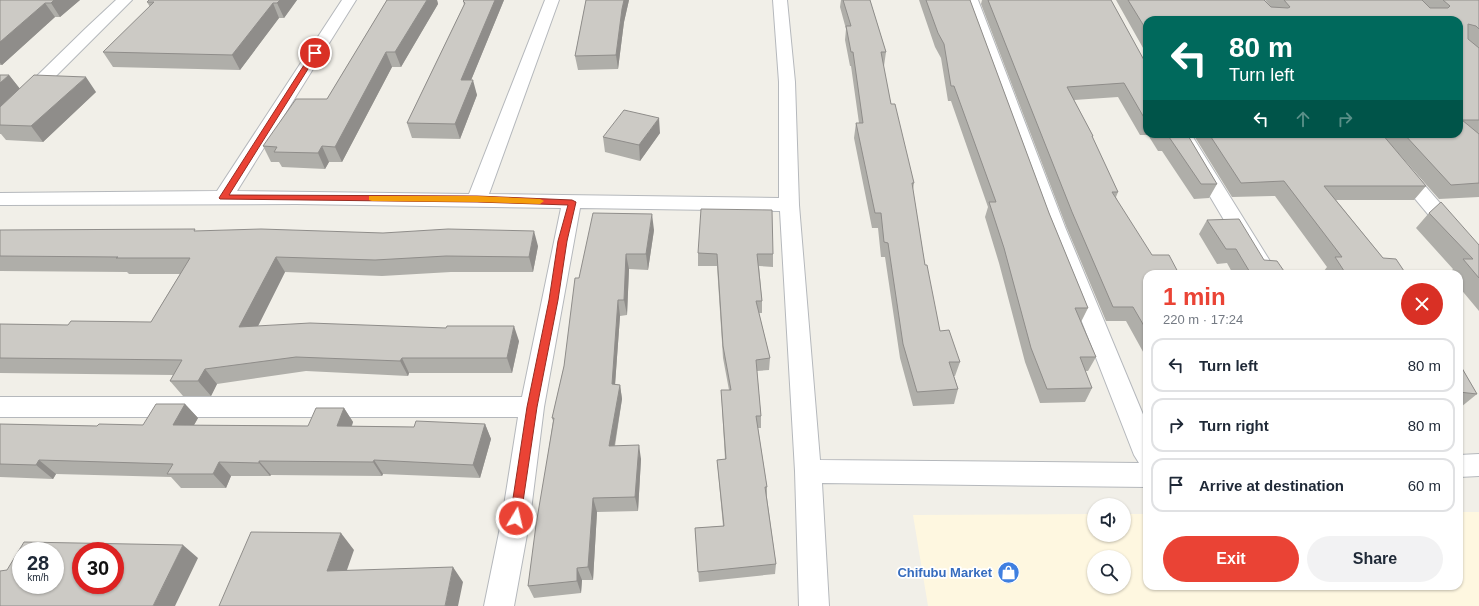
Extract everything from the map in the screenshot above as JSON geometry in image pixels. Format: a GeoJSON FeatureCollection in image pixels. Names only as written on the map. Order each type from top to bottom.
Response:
{"type":"FeatureCollection","features":[{"type":"Feature","properties":{"kind":"street"},"geometry":{"type":"LineString","coordinates":[[0,122],[91,31],[125,0]]}},
{"type":"Feature","properties":{"kind":"street"},"geometry":{"type":"LineString","coordinates":[[223,198],[349,0]]}},
{"type":"Feature","properties":{"kind":"street"},"geometry":{"type":"LineString","coordinates":[[477,199],[552,0]]}},
{"type":"Feature","properties":{"kind":"street"},"geometry":{"type":"LineString","coordinates":[[780,0],[787,82],[789,205],[808,471],[814,606]]}},
{"type":"Feature","properties":{"kind":"street"},"geometry":{"type":"LineString","coordinates":[[971,0],[1055,227],[1143,445]]}},
{"type":"Feature","properties":{"kind":"street"},"geometry":{"type":"LineString","coordinates":[[1184,138],[1265,270]]}},
{"type":"Feature","properties":{"kind":"street"},"geometry":{"type":"LineString","coordinates":[[1373,138],[1479,262]]}},
{"type":"Feature","properties":{"kind":"street"},"geometry":{"type":"LineString","coordinates":[[0,199],[477,199],[789,205]]}},
{"type":"Feature","properties":{"kind":"street"},"geometry":{"type":"LineString","coordinates":[[499,606],[516,518],[532,407],[563,241],[572,202]]}},
{"type":"Feature","properties":{"kind":"street"},"geometry":{"type":"LineString","coordinates":[[0,407],[532,407]]}},
{"type":"Feature","properties":{"kind":"street"},"geometry":{"type":"LineString","coordinates":[[1463,466],[1479,465]]}},
{"type":"Feature","properties":{"kind":"street"},"geometry":{"type":"LineString","coordinates":[[808,471],[1143,476]]}},
{"type":"Feature","properties":{"kind":"shaded area","name":"Chifubu Market"},"geometry":{"type":"Polygon","coordinates":[[[1463,512],[1479,512],[1479,606],[928,606],[913,515],[1087,514],[1087,542],[1131,542],[1131,514],[1143,514],[1143,590],[1463,590],[1463,512]]]}},
{"type":"Feature","properties":{"kind":"building"},"geometry":{"type":"Polygon","coordinates":[[[0,0],[54,0],[51,3],[45,3],[0,42],[0,0]]]}},
{"type":"Feature","properties":{"kind":"building"},"geometry":{"type":"Polygon","coordinates":[[[149,0],[280,0],[277,3],[273,3],[232,55],[103,52],[154,2],[147,2],[149,0]]]}},
{"type":"Feature","properties":{"kind":"building"},"geometry":{"type":"Polygon","coordinates":[[[387,0],[427,0],[395,52],[386,52],[335,147],[322,146],[318,153],[274,152],[277,147],[263,146],[296,99],[327,99],[387,0]]]}},
{"type":"Feature","properties":{"kind":"building"},"geometry":{"type":"Polygon","coordinates":[[[495,0],[461,80],[473,80],[455,124],[407,123],[465,3],[463,1],[495,0]]]}},
{"type":"Feature","properties":{"kind":"building"},"geometry":{"type":"Polygon","coordinates":[[[586,0],[624,0],[616,55],[575,56],[586,0]]]}},
{"type":"Feature","properties":{"kind":"building"},"geometry":{"type":"Polygon","coordinates":[[[843,0],[870,0],[886,52],[881,52],[891,104],[895,104],[914,183],[912,183],[925,265],[927,265],[940,331],[949,330],[960,362],[949,362],[958,389],[917,392],[903,344],[888,243],[884,242],[881,213],[875,213],[856,123],[863,123],[853,52],[851,52],[846,26],[851,26],[843,0]]]}},
{"type":"Feature","properties":{"kind":"building"},"geometry":{"type":"Polygon","coordinates":[[[926,0],[970,0],[1049,213],[1088,308],[1075,308],[1096,357],[1080,357],[1092,388],[1047,389],[1031,348],[1004,248],[989,202],[996,202],[954,86],[951,86],[944,44],[938,33],[926,0]]]}},
{"type":"Feature","properties":{"kind":"building"},"geometry":{"type":"Polygon","coordinates":[[[988,0],[1111,0],[1143,58],[1143,116],[1124,83],[1067,87],[1093,136],[1118,192],[1112,192],[1152,255],[1169,255],[1177,270],[1143,270],[1143,324],[1133,307],[1113,307],[1072,212],[988,0]]]}},
{"type":"Feature","properties":{"kind":"building"},"geometry":{"type":"Polygon","coordinates":[[[1128,0],[1264,0],[1271,7],[1288,8],[1290,7],[1284,0],[1422,0],[1430,8],[1448,8],[1450,6],[1443,0],[1479,0],[1479,29],[1476,26],[1468,24],[1468,39],[1479,48],[1479,120],[1463,120],[1463,16],[1143,16],[1143,24],[1128,0]]]}},
{"type":"Feature","properties":{"kind":"building"},"geometry":{"type":"Polygon","coordinates":[[[0,75],[9,75],[0,83],[0,75]]]}},
{"type":"Feature","properties":{"kind":"building"},"geometry":{"type":"Polygon","coordinates":[[[34,75],[86,77],[31,126],[0,125],[0,107],[34,75]]]}},
{"type":"Feature","properties":{"kind":"building"},"geometry":{"type":"Polygon","coordinates":[[[624,110],[659,118],[639,145],[603,137],[624,110]]]}},
{"type":"Feature","properties":{"kind":"building"},"geometry":{"type":"Polygon","coordinates":[[[1463,121],[1479,134],[1479,183],[1451,185],[1408,138],[1463,138],[1463,121]]]}},
{"type":"Feature","properties":{"kind":"building"},"geometry":{"type":"Polygon","coordinates":[[[1170,138],[1189,138],[1217,184],[1201,184],[1170,138]]]}},
{"type":"Feature","properties":{"kind":"building"},"geometry":{"type":"Polygon","coordinates":[[[1212,138],[1385,138],[1426,186],[1324,186],[1383,258],[1396,259],[1403,270],[1343,270],[1335,257],[1342,257],[1284,181],[1241,183],[1212,138]]]}},
{"type":"Feature","properties":{"kind":"building"},"geometry":{"type":"Polygon","coordinates":[[[1441,202],[1479,245],[1479,278],[1463,259],[1473,259],[1429,213],[1441,202]]]}},
{"type":"Feature","properties":{"kind":"building"},"geometry":{"type":"Polygon","coordinates":[[[701,209],[772,210],[773,254],[757,254],[762,301],[756,301],[770,358],[756,360],[761,416],[756,416],[767,487],[765,487],[776,564],[698,572],[695,528],[724,526],[717,460],[726,459],[721,390],[731,390],[723,346],[717,254],[698,253],[701,209]]]}},
{"type":"Feature","properties":{"kind":"building"},"geometry":{"type":"Polygon","coordinates":[[[593,213],[652,214],[646,254],[626,254],[624,300],[618,300],[612,384],[620,385],[609,446],[639,445],[635,497],[593,498],[588,567],[577,568],[577,581],[528,586],[536,525],[554,418],[552,418],[564,366],[575,278],[579,278],[593,213]]]}},
{"type":"Feature","properties":{"kind":"building"},"geometry":{"type":"Polygon","coordinates":[[[1239,219],[1264,260],[1277,261],[1283,270],[1249,270],[1236,249],[1226,249],[1207,220],[1239,219]]]}},
{"type":"Feature","properties":{"kind":"building"},"geometry":{"type":"Polygon","coordinates":[[[195,229],[194,231],[261,229],[383,233],[448,229],[534,231],[529,257],[446,256],[375,260],[276,257],[239,327],[310,323],[446,328],[447,326],[514,326],[507,358],[402,358],[400,361],[296,357],[205,369],[198,381],[170,381],[182,360],[0,358],[0,324],[68,325],[71,321],[151,322],[190,258],[0,256],[0,230],[195,229]]]}},
{"type":"Feature","properties":{"kind":"building"},"geometry":{"type":"Polygon","coordinates":[[[1463,370],[1477,394],[1463,392],[1463,370]]]}},
{"type":"Feature","properties":{"kind":"building"},"geometry":{"type":"Polygon","coordinates":[[[156,404],[185,404],[173,425],[308,426],[316,408],[344,408],[337,426],[414,427],[416,421],[485,424],[473,465],[374,460],[373,462],[219,462],[213,474],[167,474],[173,464],[39,460],[36,465],[0,464],[0,424],[97,426],[99,424],[143,425],[156,404]]]}},
{"type":"Feature","properties":{"kind":"building"},"geometry":{"type":"Polygon","coordinates":[[[251,532],[341,533],[327,571],[453,567],[445,606],[219,606],[251,532]]]}},
{"type":"Feature","properties":{"kind":"building"},"geometry":{"type":"Polygon","coordinates":[[[64,543],[72,543],[72,594],[124,594],[124,544],[183,545],[153,606],[0,606],[0,571],[7,570],[12,562],[12,594],[64,594],[64,543]]]}},
{"type":"Feature","properties":{"kind":"slow traffic"},"geometry":{"type":"LineString","coordinates":[[372,198],[540,201]]}},
{"type":"Feature","properties":{"kind":"place","name":"Chifubu Market"},"geometry":{"type":"Point","coordinates":[1008,572]}},
{"type":"Feature","properties":{"kind":"route"},"geometry":{"type":"LineString","coordinates":[[315,53],[223,198],[477,199],[572,202],[563,241],[532,407],[516,518]]}}]}
